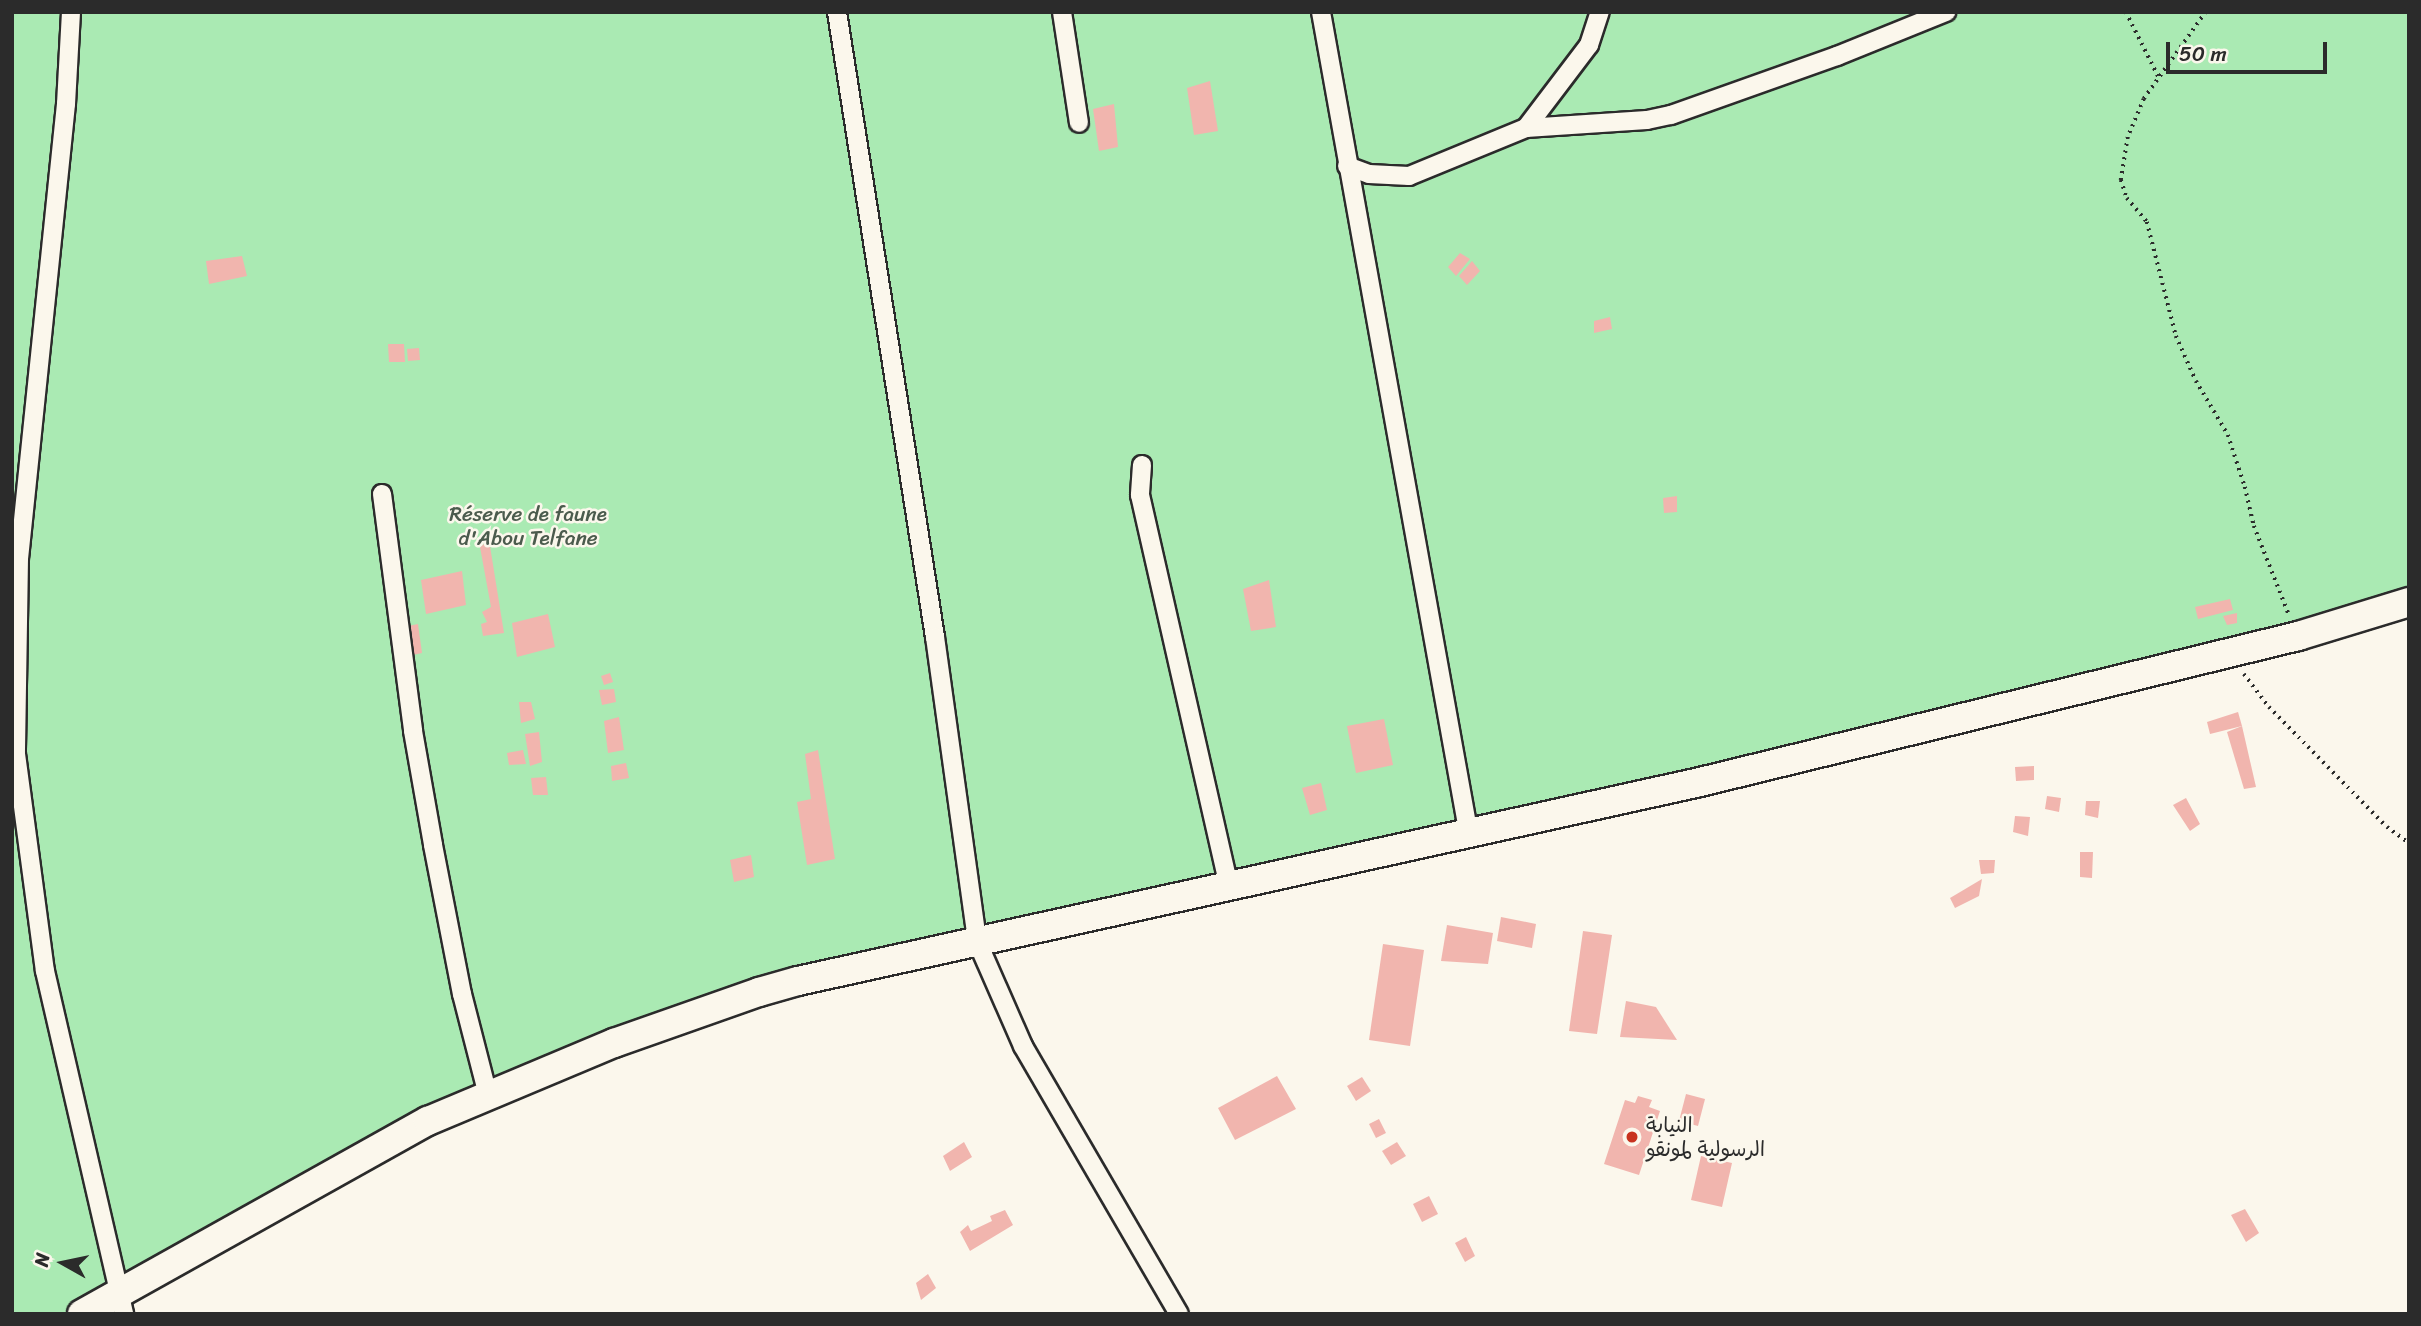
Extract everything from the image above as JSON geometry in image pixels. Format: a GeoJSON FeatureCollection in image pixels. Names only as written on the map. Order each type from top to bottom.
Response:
{"type":"FeatureCollection","features":[{"type":"Feature","properties":{"kind":"main road"},"geometry":{"type":"LineString","coordinates":[[82,1314],[122,1303],[428,1121],[614,1043],[759,992],[977,941],[1469,835],[2298,636],[2409,602]]}},
{"type":"Feature","properties":{"kind":"street"},"geometry":{"type":"LineString","coordinates":[[71,12],[66,104],[19,558],[16,754],[46,971],[122,1303]]}},
{"type":"Feature","properties":{"kind":"street"},"geometry":{"type":"LineString","coordinates":[[837,12],[935,637],[977,941],[1023,1046],[1179,1314]]}},
{"type":"Feature","properties":{"kind":"street"},"geometry":{"type":"LineString","coordinates":[[1062,12],[1079,123]]}},
{"type":"Feature","properties":{"kind":"street"},"geometry":{"type":"LineString","coordinates":[[1321,12],[1469,835]]}},
{"type":"Feature","properties":{"kind":"street"},"geometry":{"type":"LineString","coordinates":[[1526,128],[1589,45],[1600,12]]}},
{"type":"Feature","properties":{"kind":"street"},"geometry":{"type":"LineString","coordinates":[[1347,166],[1379,176],[1409,176],[1526,128],[1647,120],[1671,115],[1837,56],[1946,12]]}},
{"type":"Feature","properties":{"kind":"street"},"geometry":{"type":"LineString","coordinates":[[1142,465],[1140,495],[1229,886]]}},
{"type":"Feature","properties":{"kind":"street"},"geometry":{"type":"LineString","coordinates":[[382,494],[413,731],[433,845],[462,994],[488,1096]]}},
{"type":"Feature","properties":{"kind":"path"},"geometry":{"type":"LineString","coordinates":[[2126,12],[2158,76]]}},
{"type":"Feature","properties":{"kind":"path"},"geometry":{"type":"LineString","coordinates":[[2206,12],[2144,99],[2128,137],[2121,180],[2127,198],[2147,222],[2176,336],[2196,381],[2228,435],[2245,486],[2254,526],[2298,636]]}},
{"type":"Feature","properties":{"kind":"path"},"geometry":{"type":"LineString","coordinates":[[2228,653],[2269,708],[2387,827],[2409,843]]}},
{"type":"Feature","properties":{"kind":"green space","name":"Réserve de faune d'Abou Telfane"},"geometry":{"type":"Polygon","coordinates":[[[12,12],[2409,12],[2409,602],[798,981],[488,1095],[82,1314],[12,1314],[12,12]]]}},
{"type":"Feature","properties":{"kind":"building"},"geometry":{"type":"Polygon","coordinates":[[[1210,81],[1218,131],[1194,135],[1187,88],[1210,81]]]}},
{"type":"Feature","properties":{"kind":"building"},"geometry":{"type":"Polygon","coordinates":[[[1114,104],[1118,147],[1099,151],[1093,109],[1114,104]]]}},
{"type":"Feature","properties":{"kind":"building"},"geometry":{"type":"Polygon","coordinates":[[[1460,253],[1470,259],[1456,276],[1448,267],[1460,253]]]}},
{"type":"Feature","properties":{"kind":"building"},"geometry":{"type":"Polygon","coordinates":[[[242,256],[247,276],[209,284],[206,261],[242,256]]]}},
{"type":"Feature","properties":{"kind":"building"},"geometry":{"type":"Polygon","coordinates":[[[1472,261],[1480,271],[1467,285],[1459,276],[1472,261]]]}},
{"type":"Feature","properties":{"kind":"building"},"geometry":{"type":"Polygon","coordinates":[[[1610,317],[1612,329],[1594,333],[1594,321],[1610,317]]]}},
{"type":"Feature","properties":{"kind":"building"},"geometry":{"type":"Polygon","coordinates":[[[388,344],[404,344],[405,362],[389,362],[388,344]]]}},
{"type":"Feature","properties":{"kind":"building"},"geometry":{"type":"Polygon","coordinates":[[[419,348],[420,360],[408,361],[407,349],[419,348]]]}},
{"type":"Feature","properties":{"kind":"building"},"geometry":{"type":"Polygon","coordinates":[[[1677,496],[1677,512],[1664,513],[1663,498],[1677,496]]]}},
{"type":"Feature","properties":{"kind":"building"},"geometry":{"type":"Polygon","coordinates":[[[489,540],[504,633],[483,636],[481,624],[487,622],[482,612],[491,607],[480,547],[489,540]]]}},
{"type":"Feature","properties":{"kind":"building"},"geometry":{"type":"Polygon","coordinates":[[[462,571],[466,605],[426,614],[421,580],[462,571]]]}},
{"type":"Feature","properties":{"kind":"building"},"geometry":{"type":"Polygon","coordinates":[[[1269,580],[1276,627],[1251,631],[1243,589],[1269,580]]]}},
{"type":"Feature","properties":{"kind":"building"},"geometry":{"type":"Polygon","coordinates":[[[2230,599],[2233,610],[2198,619],[2195,607],[2230,599]]]}},
{"type":"Feature","properties":{"kind":"building"},"geometry":{"type":"Polygon","coordinates":[[[2237,613],[2237,623],[2227,625],[2223,616],[2237,613]]]}},
{"type":"Feature","properties":{"kind":"building"},"geometry":{"type":"Polygon","coordinates":[[[548,614],[555,647],[517,657],[512,623],[548,614]]]}},
{"type":"Feature","properties":{"kind":"building"},"geometry":{"type":"Polygon","coordinates":[[[418,624],[422,653],[413,655],[408,626],[418,624]]]}},
{"type":"Feature","properties":{"kind":"building"},"geometry":{"type":"Polygon","coordinates":[[[610,673],[613,682],[604,685],[601,676],[610,673]]]}},
{"type":"Feature","properties":{"kind":"building"},"geometry":{"type":"Polygon","coordinates":[[[614,689],[616,702],[602,705],[599,690],[614,689]]]}},
{"type":"Feature","properties":{"kind":"building"},"geometry":{"type":"Polygon","coordinates":[[[519,702],[531,702],[535,719],[521,723],[519,702]]]}},
{"type":"Feature","properties":{"kind":"building"},"geometry":{"type":"Polygon","coordinates":[[[2238,712],[2242,726],[2210,734],[2207,722],[2238,712]]]}},
{"type":"Feature","properties":{"kind":"building"},"geometry":{"type":"Polygon","coordinates":[[[619,717],[624,750],[608,753],[604,721],[619,717]]]}},
{"type":"Feature","properties":{"kind":"building"},"geometry":{"type":"Polygon","coordinates":[[[1384,719],[1393,765],[1356,773],[1347,726],[1384,719]]]}},
{"type":"Feature","properties":{"kind":"building"},"geometry":{"type":"Polygon","coordinates":[[[2242,726],[2256,787],[2244,789],[2227,732],[2242,726]]]}},
{"type":"Feature","properties":{"kind":"building"},"geometry":{"type":"Polygon","coordinates":[[[539,732],[542,762],[530,766],[525,734],[539,732]]]}},
{"type":"Feature","properties":{"kind":"building"},"geometry":{"type":"Polygon","coordinates":[[[523,750],[526,764],[509,765],[507,753],[523,750]]]}},
{"type":"Feature","properties":{"kind":"building"},"geometry":{"type":"Polygon","coordinates":[[[818,750],[835,859],[807,865],[797,802],[811,799],[805,754],[818,750]]]}},
{"type":"Feature","properties":{"kind":"building"},"geometry":{"type":"Polygon","coordinates":[[[626,763],[629,778],[612,781],[611,766],[626,763]]]}},
{"type":"Feature","properties":{"kind":"building"},"geometry":{"type":"Polygon","coordinates":[[[2034,766],[2034,780],[2016,781],[2015,767],[2034,766]]]}},
{"type":"Feature","properties":{"kind":"building"},"geometry":{"type":"Polygon","coordinates":[[[546,777],[548,795],[533,795],[531,778],[546,777]]]}},
{"type":"Feature","properties":{"kind":"building"},"geometry":{"type":"Polygon","coordinates":[[[1321,783],[1327,810],[1310,815],[1302,788],[1321,783]]]}},
{"type":"Feature","properties":{"kind":"building"},"geometry":{"type":"Polygon","coordinates":[[[2047,796],[2061,798],[2059,812],[2045,809],[2047,796]]]}},
{"type":"Feature","properties":{"kind":"building"},"geometry":{"type":"Polygon","coordinates":[[[2186,798],[2200,824],[2190,831],[2173,805],[2186,798]]]}},
{"type":"Feature","properties":{"kind":"building"},"geometry":{"type":"Polygon","coordinates":[[[2086,801],[2100,801],[2098,818],[2085,815],[2086,801]]]}},
{"type":"Feature","properties":{"kind":"building"},"geometry":{"type":"Polygon","coordinates":[[[2015,816],[2030,817],[2028,836],[2013,832],[2015,816]]]}},
{"type":"Feature","properties":{"kind":"building"},"geometry":{"type":"Polygon","coordinates":[[[2080,852],[2093,852],[2092,878],[2080,877],[2080,852]]]}},
{"type":"Feature","properties":{"kind":"building"},"geometry":{"type":"Polygon","coordinates":[[[751,855],[754,877],[734,882],[730,860],[751,855]]]}},
{"type":"Feature","properties":{"kind":"building"},"geometry":{"type":"Polygon","coordinates":[[[1979,860],[1995,860],[1994,873],[1981,874],[1979,860]]]}},
{"type":"Feature","properties":{"kind":"building"},"geometry":{"type":"Polygon","coordinates":[[[1982,879],[1979,896],[1955,908],[1950,898],[1982,879]]]}},
{"type":"Feature","properties":{"kind":"building"},"geometry":{"type":"Polygon","coordinates":[[[1501,917],[1536,924],[1532,948],[1497,941],[1501,917]]]}},
{"type":"Feature","properties":{"kind":"building"},"geometry":{"type":"Polygon","coordinates":[[[1447,925],[1493,933],[1488,964],[1441,961],[1447,925]]]}},
{"type":"Feature","properties":{"kind":"building"},"geometry":{"type":"Polygon","coordinates":[[[1583,931],[1612,935],[1597,1034],[1569,1031],[1583,931]]]}},
{"type":"Feature","properties":{"kind":"building"},"geometry":{"type":"Polygon","coordinates":[[[1383,944],[1424,950],[1410,1046],[1369,1040],[1383,944]]]}},
{"type":"Feature","properties":{"kind":"building"},"geometry":{"type":"Polygon","coordinates":[[[1626,1001],[1656,1007],[1677,1040],[1620,1037],[1626,1001]]]}},
{"type":"Feature","properties":{"kind":"building"},"geometry":{"type":"Polygon","coordinates":[[[1277,1076],[1296,1109],[1235,1140],[1218,1108],[1277,1076]]]}},
{"type":"Feature","properties":{"kind":"building"},"geometry":{"type":"Polygon","coordinates":[[[1362,1077],[1371,1091],[1356,1101],[1347,1086],[1362,1077]]]}},
{"type":"Feature","properties":{"kind":"building"},"geometry":{"type":"Polygon","coordinates":[[[1686,1094],[1705,1099],[1698,1126],[1679,1121],[1686,1094]]]}},
{"type":"Feature","properties":{"kind":"building","name":"النيابة الرسولية لمونقو"},"geometry":{"type":"Polygon","coordinates":[[[1638,1096],[1652,1100],[1649,1107],[1660,1111],[1639,1175],[1604,1164],[1625,1100],[1635,1103],[1638,1096]]]}},
{"type":"Feature","properties":{"kind":"building"},"geometry":{"type":"Polygon","coordinates":[[[1379,1119],[1386,1133],[1376,1138],[1369,1124],[1379,1119]]]}},
{"type":"Feature","properties":{"kind":"building"},"geometry":{"type":"Polygon","coordinates":[[[964,1142],[972,1157],[950,1171],[943,1156],[964,1142]]]}},
{"type":"Feature","properties":{"kind":"building"},"geometry":{"type":"Polygon","coordinates":[[[1397,1142],[1406,1156],[1391,1165],[1382,1151],[1397,1142]]]}},
{"type":"Feature","properties":{"kind":"building"},"geometry":{"type":"Polygon","coordinates":[[[1701,1156],[1732,1163],[1722,1207],[1691,1200],[1701,1156]]]}},
{"type":"Feature","properties":{"kind":"building"},"geometry":{"type":"Polygon","coordinates":[[[1429,1196],[1438,1214],[1422,1222],[1413,1204],[1429,1196]]]}},
{"type":"Feature","properties":{"kind":"building"},"geometry":{"type":"Polygon","coordinates":[[[2245,1209],[2259,1233],[2246,1242],[2231,1215],[2245,1209]]]}},
{"type":"Feature","properties":{"kind":"building"},"geometry":{"type":"Polygon","coordinates":[[[1005,1210],[1013,1225],[970,1251],[960,1232],[968,1225],[971,1231],[992,1221],[990,1216],[1005,1210]]]}},
{"type":"Feature","properties":{"kind":"building"},"geometry":{"type":"Polygon","coordinates":[[[1466,1237],[1475,1256],[1465,1262],[1455,1243],[1466,1237]]]}},
{"type":"Feature","properties":{"kind":"building"},"geometry":{"type":"Polygon","coordinates":[[[928,1274],[936,1288],[921,1300],[916,1283],[928,1274]]]}},
{"type":"Feature","properties":{"kind":"place","name":"النيابة الرسولية لمونقو"},"geometry":{"type":"Point","coordinates":[1632,1137]}}]}
